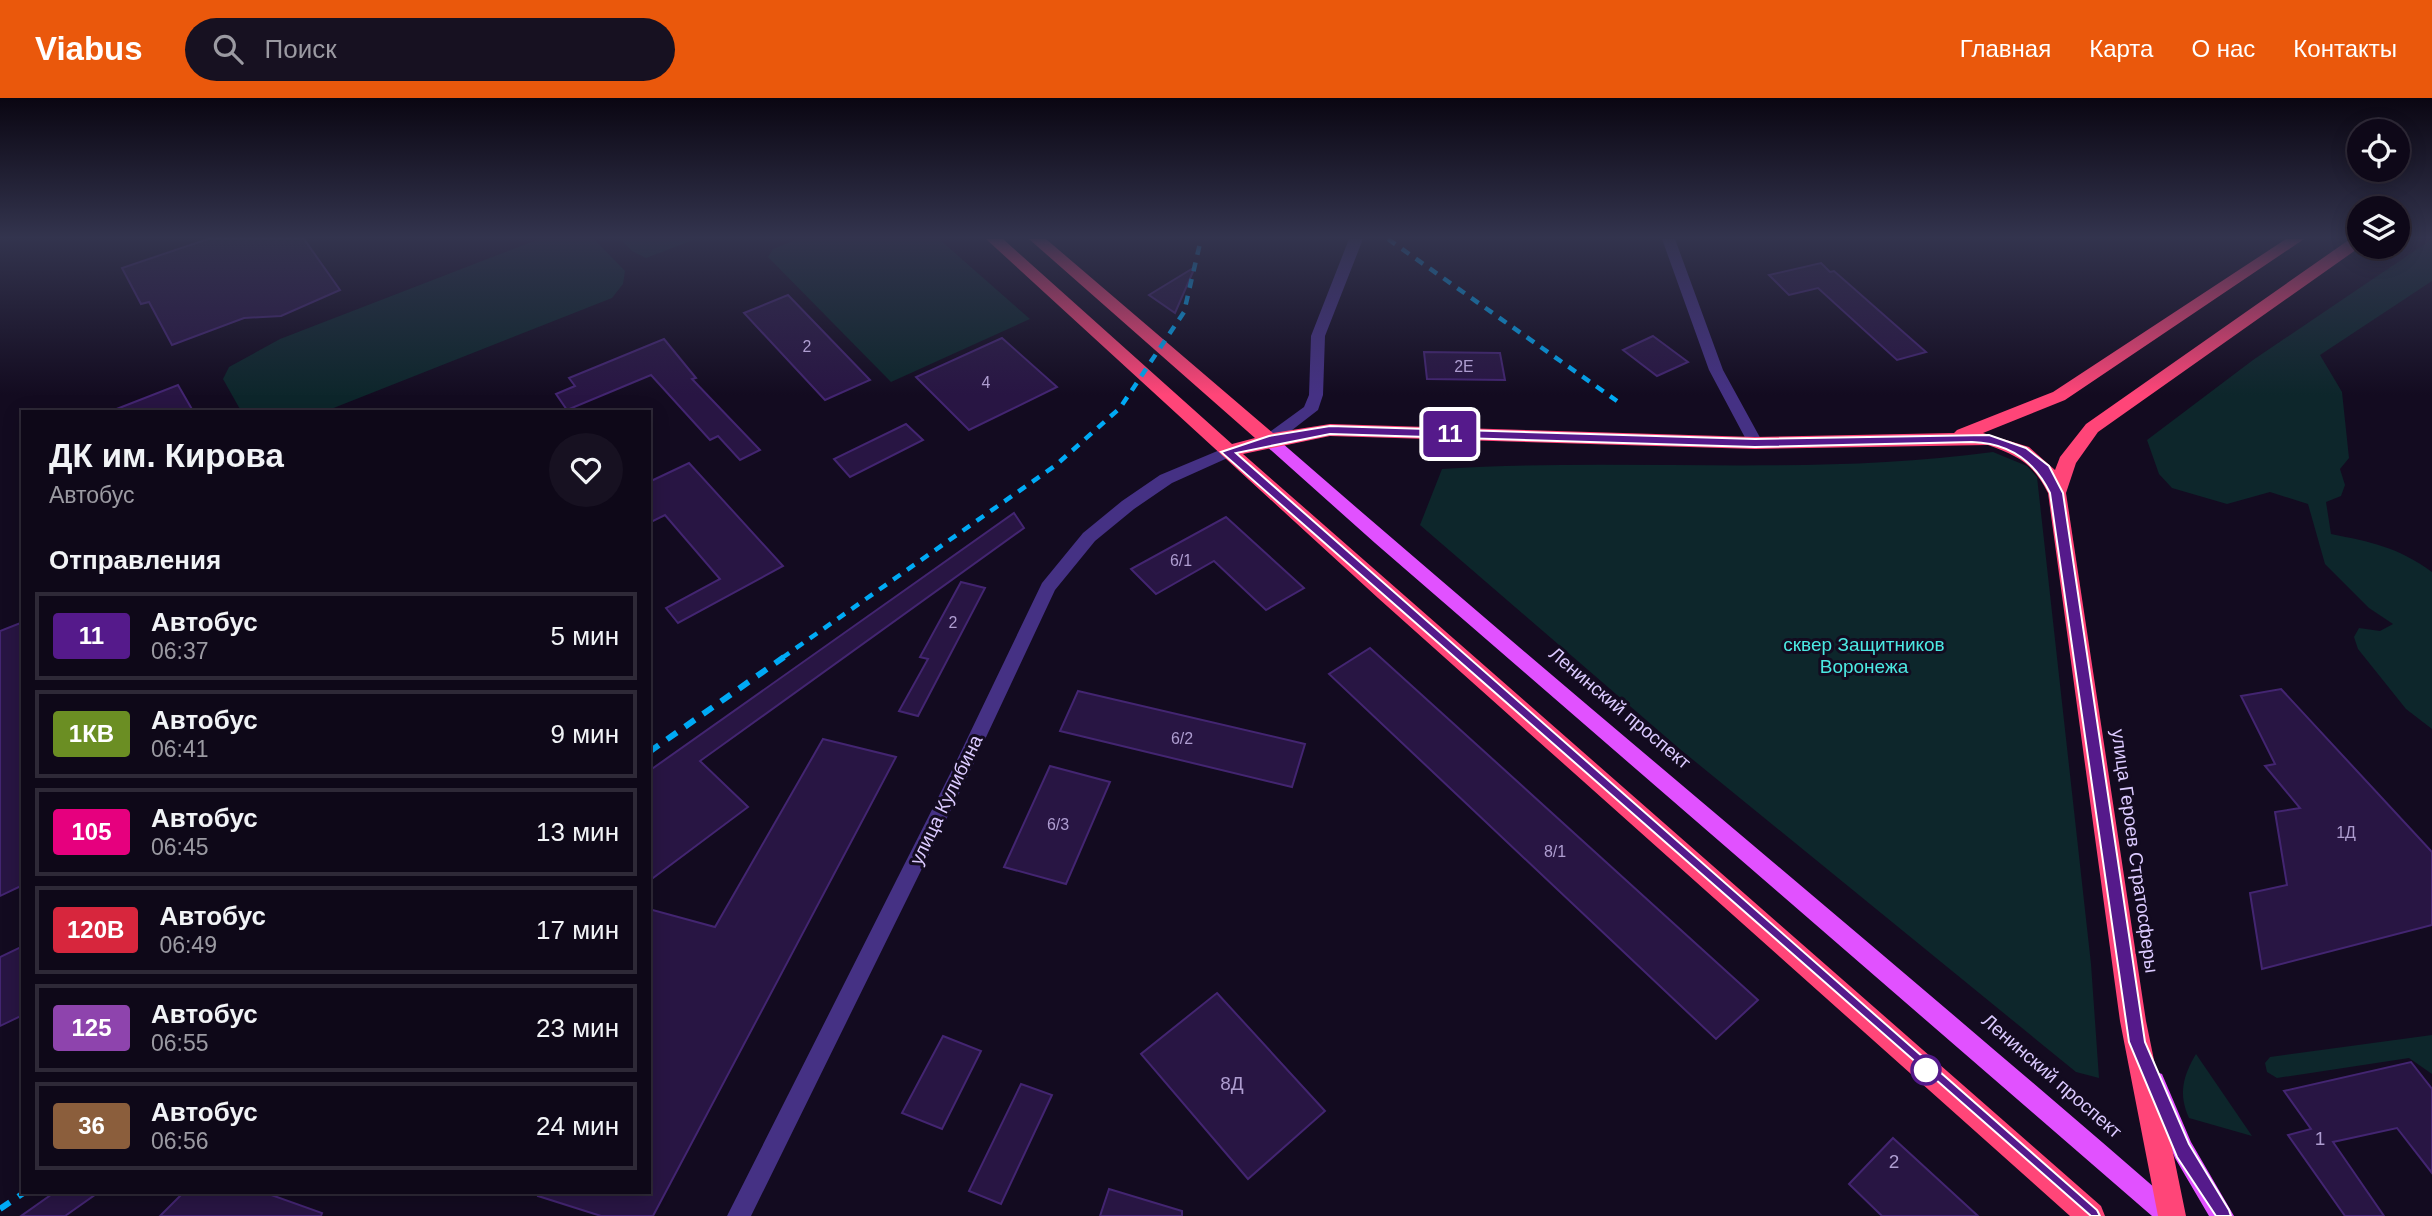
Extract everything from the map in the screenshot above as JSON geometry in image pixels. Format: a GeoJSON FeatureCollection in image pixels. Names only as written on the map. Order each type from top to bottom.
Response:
{"type":"FeatureCollection","features":[{"type":"Feature","properties":{"kind":"highway"},"geometry":{"type":"LineString","coordinates":[[1051,291],[1227,452],[2091,1216]]}},
{"type":"Feature","properties":{"kind":"highway","name":"Ленинский проспект"},"geometry":{"type":"LineString","coordinates":[[1097,291],[1269,440]]}},
{"type":"Feature","properties":{"kind":"highway"},"geometry":{"type":"LineString","coordinates":[[1955,437],[2059,397],[2218,291]]}},
{"type":"Feature","properties":{"kind":"highway"},"geometry":{"type":"LineString","coordinates":[[2057,493],[2067,462],[2092,428],[2286,291]]}},
{"type":"Feature","properties":{"kind":"highway"},"geometry":{"type":"LineString","coordinates":[[1227,452],[1269,440],[1330,430],[1755,443],[1955,437],[1989,439],[2022,451],[2045,469],[2057,493]]}},
{"type":"Feature","properties":{"kind":"highway","name":"улица Героев Стратосферы"},"geometry":{"type":"LineString","coordinates":[[2057,493],[2137,1042],[2171,1216]]}},
{"type":"Feature","properties":{"kind":"main road","name":"Ленинский проспект"},"geometry":{"type":"LineString","coordinates":[[1269,440],[1406,561],[1961,1031],[2171,1216]]}},
{"type":"Feature","properties":{"kind":"main road"},"geometry":{"type":"LineString","coordinates":[[2137,1042],[2183,1150],[2222,1216]]}},
{"type":"Feature","properties":{"kind":"street"},"geometry":{"type":"LineString","coordinates":[[1269,440],[1311,410],[1316,396],[1318,336],[1336,291]]}},
{"type":"Feature","properties":{"kind":"street"},"geometry":{"type":"LineString","coordinates":[[1687,291],[1716,370],[1755,443]]}},
{"type":"Feature","properties":{"kind":"street","name":"улица Кулибина"},"geometry":{"type":"LineString","coordinates":[[739,1216],[964,765],[1048,587],[1089,537],[1128,505],[1166,479],[1227,452]]}},
{"type":"Feature","properties":{"kind":"green space"},"geometry":{"type":"Polygon","coordinates":[[[404,291],[617,291],[612,298],[329,410],[240,410],[223,379],[229,367],[280,339],[404,291]]]}},
{"type":"Feature","properties":{"kind":"green space"},"geometry":{"type":"Polygon","coordinates":[[[802,291],[998,291],[1030,319],[891,382],[802,291]]]}},
{"type":"Feature","properties":{"kind":"green space"},"geometry":{"type":"Polygon","coordinates":[[[2355,291],[2417,291],[2320,355],[2342,392],[2349,458],[2340,469],[2345,485],[2341,496],[2326,502],[2331,534],[2396,551],[2432,572],[2432,729],[2406,709],[2358,649],[2354,637],[2359,628],[2380,631],[2393,624],[2369,608],[2325,564],[2308,504],[2270,492],[2227,504],[2172,488],[2159,474],[2147,440],[2253,360],[2355,291]]]}},
{"type":"Feature","properties":{"kind":"green space","name":"сквер Защитников Воронежа"},"geometry":{"type":"Polygon","coordinates":[[[1993,452],[2027,466],[2037,477],[2091,964],[2099,1078],[2076,1072],[1681,750],[1420,525],[1442,469],[1580,465],[1856,464],[1993,452]]]}},
{"type":"Feature","properties":{"kind":"green space"},"geometry":{"type":"Polygon","coordinates":[[[2432,1035],[2432,1074],[2409,1058],[2277,1078],[2267,1072],[2265,1063],[2270,1057],[2432,1035]]]}},
{"type":"Feature","properties":{"kind":"green space"},"geometry":{"type":"Polygon","coordinates":[[[2196,1054],[2252,1136],[2189,1118],[2183,1093],[2188,1070],[2196,1054]]]}},
{"type":"Feature","properties":{"kind":"building"},"geometry":{"type":"Polygon","coordinates":[[[134,291],[337,291],[281,316],[244,318],[172,345],[149,302],[141,304],[134,291]]]}},
{"type":"Feature","properties":{"kind":"building"},"geometry":{"type":"Polygon","coordinates":[[[1155,291],[1184,291],[1175,313],[1149,295],[1155,291]]]}},
{"type":"Feature","properties":{"kind":"building"},"geometry":{"type":"Polygon","coordinates":[[[1785,291],[1805,291],[1789,295],[1785,291]]]}},
{"type":"Feature","properties":{"kind":"building"},"geometry":{"type":"Polygon","coordinates":[[[1821,291],[1857,291],[1926,352],[1897,360],[1821,291]]]}},
{"type":"Feature","properties":{"kind":"building"},"geometry":{"type":"Polygon","coordinates":[[[788,295],[870,380],[825,400],[744,313],[788,295]]]}},
{"type":"Feature","properties":{"kind":"building"},"geometry":{"type":"Polygon","coordinates":[[[1653,336],[1688,362],[1657,376],[1623,350],[1653,336]]]}},
{"type":"Feature","properties":{"kind":"building"},"geometry":{"type":"Polygon","coordinates":[[[1002,338],[1057,387],[969,430],[916,377],[1002,338]]]}},
{"type":"Feature","properties":{"kind":"building"},"geometry":{"type":"Polygon","coordinates":[[[664,339],[696,378],[692,379],[760,450],[740,460],[718,436],[710,440],[651,375],[567,410],[556,394],[575,386],[569,378],[664,339]]]}},
{"type":"Feature","properties":{"kind":"building"},"geometry":{"type":"Polygon","coordinates":[[[1424,352],[1500,353],[1505,380],[1427,379],[1424,352]]]}},
{"type":"Feature","properties":{"kind":"building"},"geometry":{"type":"Polygon","coordinates":[[[178,385],[192,410],[114,410],[178,385]]]}},
{"type":"Feature","properties":{"kind":"building"},"geometry":{"type":"Polygon","coordinates":[[[906,424],[923,440],[850,477],[834,459],[906,424]]]}},
{"type":"Feature","properties":{"kind":"building"},"geometry":{"type":"Polygon","coordinates":[[[689,463],[783,566],[678,623],[666,608],[720,579],[665,515],[651,522],[651,481],[689,463]]]}},
{"type":"Feature","properties":{"kind":"building"},"geometry":{"type":"Polygon","coordinates":[[[1014,513],[1024,528],[700,761],[748,807],[651,880],[651,770],[1014,513]]]}},
{"type":"Feature","properties":{"kind":"building"},"geometry":{"type":"Polygon","coordinates":[[[1226,517],[1304,588],[1266,610],[1214,561],[1156,594],[1131,569],[1226,517]]]}},
{"type":"Feature","properties":{"kind":"building"},"geometry":{"type":"Polygon","coordinates":[[[961,582],[985,588],[918,716],[899,711],[928,659],[920,657],[961,582]]]}},
{"type":"Feature","properties":{"kind":"building"},"geometry":{"type":"Polygon","coordinates":[[[21,623],[21,886],[0,896],[0,631],[21,623]]]}},
{"type":"Feature","properties":{"kind":"building"},"geometry":{"type":"Polygon","coordinates":[[[1370,648],[1758,1000],[1716,1039],[1329,674],[1370,648]]]}},
{"type":"Feature","properties":{"kind":"building"},"geometry":{"type":"Polygon","coordinates":[[[2281,689],[2432,852],[2432,925],[2262,969],[2250,893],[2287,885],[2275,812],[2300,808],[2265,766],[2275,764],[2241,696],[2281,689]]]}},
{"type":"Feature","properties":{"kind":"building"},"geometry":{"type":"Polygon","coordinates":[[[1078,691],[1305,744],[1292,787],[1060,731],[1078,691]]]}},
{"type":"Feature","properties":{"kind":"building"},"geometry":{"type":"Polygon","coordinates":[[[823,739],[896,757],[653,1216],[601,1216],[538,1196],[651,1194],[651,910],[715,927],[823,739]]]}},
{"type":"Feature","properties":{"kind":"building"},"geometry":{"type":"Polygon","coordinates":[[[1050,766],[1110,782],[1066,884],[1004,867],[1050,766]]]}},
{"type":"Feature","properties":{"kind":"building"},"geometry":{"type":"Polygon","coordinates":[[[21,947],[21,1016],[0,1026],[0,957],[21,947]]]}},
{"type":"Feature","properties":{"kind":"building"},"geometry":{"type":"Polygon","coordinates":[[[1217,993],[1325,1111],[1248,1179],[1141,1054],[1217,993]]]}},
{"type":"Feature","properties":{"kind":"building"},"geometry":{"type":"Polygon","coordinates":[[[943,1036],[981,1051],[942,1129],[902,1113],[943,1036]]]}},
{"type":"Feature","properties":{"kind":"building"},"geometry":{"type":"Polygon","coordinates":[[[2411,1062],[2432,1089],[2432,1173],[2397,1128],[2333,1142],[2384,1216],[2345,1216],[2288,1135],[2311,1129],[2284,1091],[2411,1062]]]}},
{"type":"Feature","properties":{"kind":"building"},"geometry":{"type":"Polygon","coordinates":[[[1021,1084],[1052,1095],[1001,1204],[969,1191],[1021,1084]]]}},
{"type":"Feature","properties":{"kind":"building"},"geometry":{"type":"Polygon","coordinates":[[[1893,1138],[1978,1216],[1882,1216],[1849,1184],[1893,1138]]]}},
{"type":"Feature","properties":{"kind":"building"},"geometry":{"type":"Polygon","coordinates":[[[1109,1189],[1182,1211],[1182,1216],[1100,1216],[1109,1189]]]}},
{"type":"Feature","properties":{"kind":"building"},"geometry":{"type":"Polygon","coordinates":[[[52,1194],[96,1194],[65,1216],[21,1216],[52,1194]]]}},
{"type":"Feature","properties":{"kind":"building"},"geometry":{"type":"Polygon","coordinates":[[[182,1194],[269,1194],[322,1213],[321,1216],[160,1216],[182,1194]]]}},
{"type":"Feature","properties":{"kind":"railway"},"geometry":{"type":"LineString","coordinates":[[782,658],[1056,465],[1120,408],[1184,312],[1189,291]]}},
{"type":"Feature","properties":{"kind":"railway"},"geometry":{"type":"LineString","coordinates":[[1462,291],[1617,401]]}},
{"type":"Feature","properties":{"kind":"railway"},"geometry":{"type":"LineString","coordinates":[[651,751],[784,657]]}},
{"type":"Feature","properties":{"kind":"railway"},"geometry":{"type":"LineString","coordinates":[[0,1209],[22,1194]]}},
{"type":"Feature","properties":{"kind":"bus line","name":"11"},"geometry":{"type":"LineString","coordinates":[[2091,1216],[1227,452],[1269,440],[1330,430],[1755,443],[1955,437],[1989,439],[2022,451],[2045,469],[2057,493],[2137,1042],[2183,1150],[2222,1216]]}}]}
